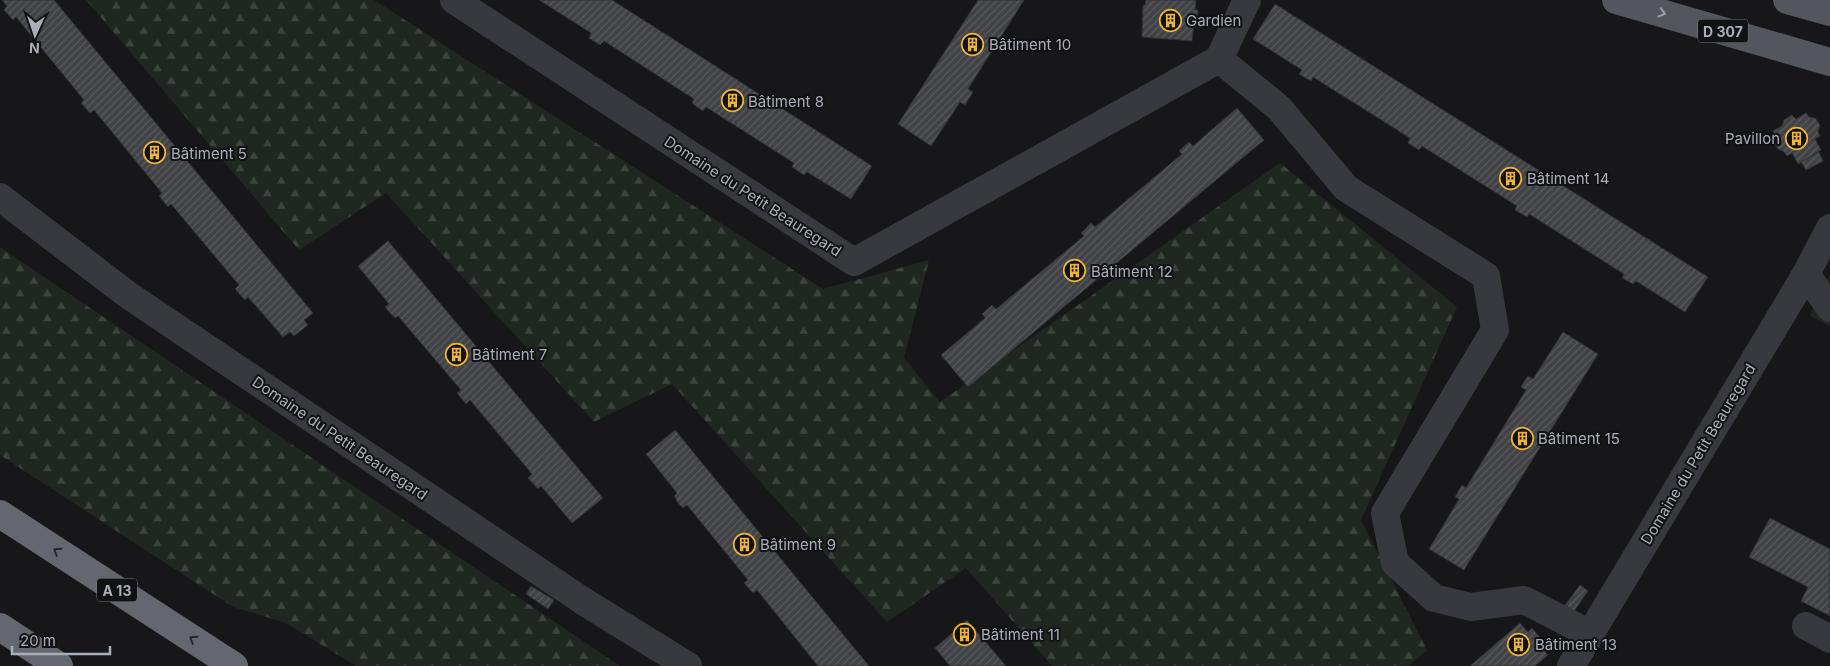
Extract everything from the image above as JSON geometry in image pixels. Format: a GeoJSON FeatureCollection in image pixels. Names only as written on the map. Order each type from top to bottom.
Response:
{"type":"FeatureCollection","features":[{"type":"Feature","properties":{"kind":"highway","name":"A 13"},"geometry":{"type":"LineString","coordinates":[[0,514],[234,666]]}},
{"type":"Feature","properties":{"kind":"highway"},"geometry":{"type":"LineString","coordinates":[[0,627],[59,666]]}},
{"type":"Feature","properties":{"kind":"main road","name":"D 307"},"geometry":{"type":"LineString","coordinates":[[1616,0],[1830,62]]}},
{"type":"Feature","properties":{"kind":"main road"},"geometry":{"type":"LineString","coordinates":[[1787,0],[1830,12]]}},
{"type":"Feature","properties":{"kind":"street","name":"Domaine du Petit Beauregard"},"geometry":{"type":"LineString","coordinates":[[454,0],[854,262],[1218,59]]}},
{"type":"Feature","properties":{"kind":"street"},"geometry":{"type":"LineString","coordinates":[[1247,0],[1218,59],[1279,108],[1346,188],[1486,276],[1494,330],[1385,513],[1395,563],[1434,598],[1471,607],[1524,600],[1590,634]]}},
{"type":"Feature","properties":{"kind":"street","name":"Domaine du Petit Beauregard"},"geometry":{"type":"LineString","coordinates":[[0,197],[136,301],[583,601],[688,666]]}},
{"type":"Feature","properties":{"kind":"street","name":"Domaine du Petit Beauregard"},"geometry":{"type":"LineString","coordinates":[[1571,666],[1806,274],[1830,228]]}},
{"type":"Feature","properties":{"kind":"street"},"geometry":{"type":"LineString","coordinates":[[1806,274],[1830,308]]}},
{"type":"Feature","properties":{"kind":"street"},"geometry":{"type":"LineString","coordinates":[[1806,626],[1830,639]]}},
{"type":"Feature","properties":{"kind":"green space"},"geometry":{"type":"Polygon","coordinates":[[[86,0],[374,0],[823,289],[929,260],[904,358],[940,402],[1280,163],[1457,307],[1361,520],[1427,650],[1409,666],[1052,666],[966,568],[887,622],[672,384],[594,422],[386,193],[299,250],[86,0]]]}},
{"type":"Feature","properties":{"kind":"green space"},"geometry":{"type":"Polygon","coordinates":[[[0,247],[620,666],[356,666],[286,623],[233,607],[0,455],[0,247]]]}},
{"type":"Feature","properties":{"kind":"green space"},"geometry":{"type":"Polygon","coordinates":[[[1830,274],[1830,326],[1810,316],[1830,274]]]}},
{"type":"Feature","properties":{"kind":"building","name":"Bâtiment 5"},"geometry":{"type":"Polygon","coordinates":[[[2,0],[54,0],[313,313],[304,320],[308,325],[294,336],[290,332],[283,337],[248,297],[245,300],[235,289],[239,285],[171,204],[168,207],[159,196],[162,193],[94,110],[90,113],[81,103],[84,100],[16,17],[13,20],[4,10],[7,6],[2,0]]]}},
{"type":"Feature","properties":{"kind":"building","name":"Bâtiment 8"},"geometry":{"type":"Polygon","coordinates":[[[539,0],[612,0],[872,166],[851,199],[807,172],[804,175],[792,167],[794,163],[706,107],[703,111],[692,103],[694,99],[604,41],[600,45],[589,38],[591,33],[539,0]]]}},
{"type":"Feature","properties":{"kind":"building","name":"Bâtiment 10"},"geometry":{"type":"Polygon","coordinates":[[[978,0],[1024,0],[968,89],[973,92],[965,105],[960,102],[931,146],[898,124],[978,0]]]}},
{"type":"Feature","properties":{"kind":"building","name":"Gardien"},"geometry":{"type":"Polygon","coordinates":[[[1146,0],[1196,0],[1195,10],[1198,10],[1197,22],[1194,22],[1192,41],[1142,37],[1143,5],[1145,5],[1146,0]]]}},
{"type":"Feature","properties":{"kind":"building","name":"Bâtiment 14"},"geometry":{"type":"Polygon","coordinates":[[[1275,4],[1708,277],[1685,312],[1636,281],[1633,284],[1622,278],[1624,274],[1529,214],[1527,217],[1515,210],[1517,206],[1422,146],[1419,150],[1408,143],[1410,138],[1313,77],[1311,81],[1299,74],[1302,70],[1253,39],[1275,4]]]}},
{"type":"Feature","properties":{"kind":"building","name":"Bâtiment 12"},"geometry":{"type":"Polygon","coordinates":[[[1237,108],[1264,140],[968,387],[941,355],[985,318],[982,314],[992,305],[996,309],[1084,236],[1081,233],[1091,223],[1095,227],[1182,154],[1179,151],[1189,142],[1193,146],[1237,108]]]}},
{"type":"Feature","properties":{"kind":"building","name":"Pavillon"},"geometry":{"type":"Polygon","coordinates":[[[1806,113],[1809,117],[1815,118],[1820,125],[1818,132],[1820,136],[1815,139],[1821,150],[1798,164],[1792,153],[1787,156],[1778,149],[1773,142],[1775,137],[1773,131],[1782,126],[1784,120],[1792,115],[1796,119],[1806,113]]]}},
{"type":"Feature","properties":{"kind":"building"},"geometry":{"type":"Polygon","coordinates":[[[1819,152],[1823,161],[1806,170],[1801,162],[1819,152]]]}},
{"type":"Feature","properties":{"kind":"building","name":"Bâtiment 7"},"geometry":{"type":"Polygon","coordinates":[[[388,241],[603,498],[572,523],[541,486],[538,489],[528,478],[532,474],[470,400],[466,404],[457,393],[461,390],[398,316],[395,318],[385,307],[389,304],[358,266],[388,241]]]}},
{"type":"Feature","properties":{"kind":"building","name":"Bâtiment 15"},"geometry":{"type":"Polygon","coordinates":[[[1563,332],[1598,354],[1464,570],[1429,549],[1459,499],[1455,497],[1462,485],[1466,488],[1526,390],[1521,387],[1524,382],[1528,376],[1533,379],[1563,332]]]}},
{"type":"Feature","properties":{"kind":"building","name":"Bâtiment 9"},"geometry":{"type":"Polygon","coordinates":[[[675,430],[869,666],[818,666],[757,590],[753,593],[744,583],[748,580],[687,505],[683,508],[678,503],[674,496],[677,493],[646,454],[675,430]]]}},
{"type":"Feature","properties":{"kind":"building"},"geometry":{"type":"Polygon","coordinates":[[[1770,518],[1830,549],[1830,616],[1801,601],[1808,587],[1749,557],[1770,518]]]}},
{"type":"Feature","properties":{"kind":"building"},"geometry":{"type":"Polygon","coordinates":[[[1580,585],[1588,591],[1574,611],[1565,605],[1580,585]]]}},
{"type":"Feature","properties":{"kind":"building"},"geometry":{"type":"Polygon","coordinates":[[[531,586],[554,600],[548,609],[526,594],[531,586]]]}},
{"type":"Feature","properties":{"kind":"building","name":"Bâtiment 11"},"geometry":{"type":"Polygon","coordinates":[[[967,620],[1006,666],[950,666],[935,648],[967,620]]]}},
{"type":"Feature","properties":{"kind":"building","name":"Bâtiment 13"},"geometry":{"type":"Polygon","coordinates":[[[1520,623],[1528,632],[1532,628],[1544,642],[1540,646],[1548,655],[1535,666],[1470,666],[1520,623]]]}},
{"type":"Feature","properties":{"kind":"place","name":"Gardien"},"geometry":{"type":"Point","coordinates":[1170,20]}},
{"type":"Feature","properties":{"kind":"place","name":"Bâtiment 10"},"geometry":{"type":"Point","coordinates":[973,44]}},
{"type":"Feature","properties":{"kind":"place","name":"Bâtiment 8"},"geometry":{"type":"Point","coordinates":[732,101]}},
{"type":"Feature","properties":{"kind":"place","name":"Pavillon"},"geometry":{"type":"Point","coordinates":[1796,138]}},
{"type":"Feature","properties":{"kind":"place","name":"Bâtiment 5"},"geometry":{"type":"Point","coordinates":[155,153]}},
{"type":"Feature","properties":{"kind":"place","name":"Bâtiment 14"},"geometry":{"type":"Point","coordinates":[1511,178]}},
{"type":"Feature","properties":{"kind":"place","name":"Bâtiment 12"},"geometry":{"type":"Point","coordinates":[1075,271]}},
{"type":"Feature","properties":{"kind":"place","name":"Bâtiment 7"},"geometry":{"type":"Point","coordinates":[456,354]}},
{"type":"Feature","properties":{"kind":"place","name":"Bâtiment 15"},"geometry":{"type":"Point","coordinates":[1522,438]}},
{"type":"Feature","properties":{"kind":"place","name":"Bâtiment 9"},"geometry":{"type":"Point","coordinates":[744,544]}},
{"type":"Feature","properties":{"kind":"place","name":"Bâtiment 11"},"geometry":{"type":"Point","coordinates":[965,634]}},
{"type":"Feature","properties":{"kind":"place","name":"Bâtiment 13"},"geometry":{"type":"Point","coordinates":[1519,644]}}]}
